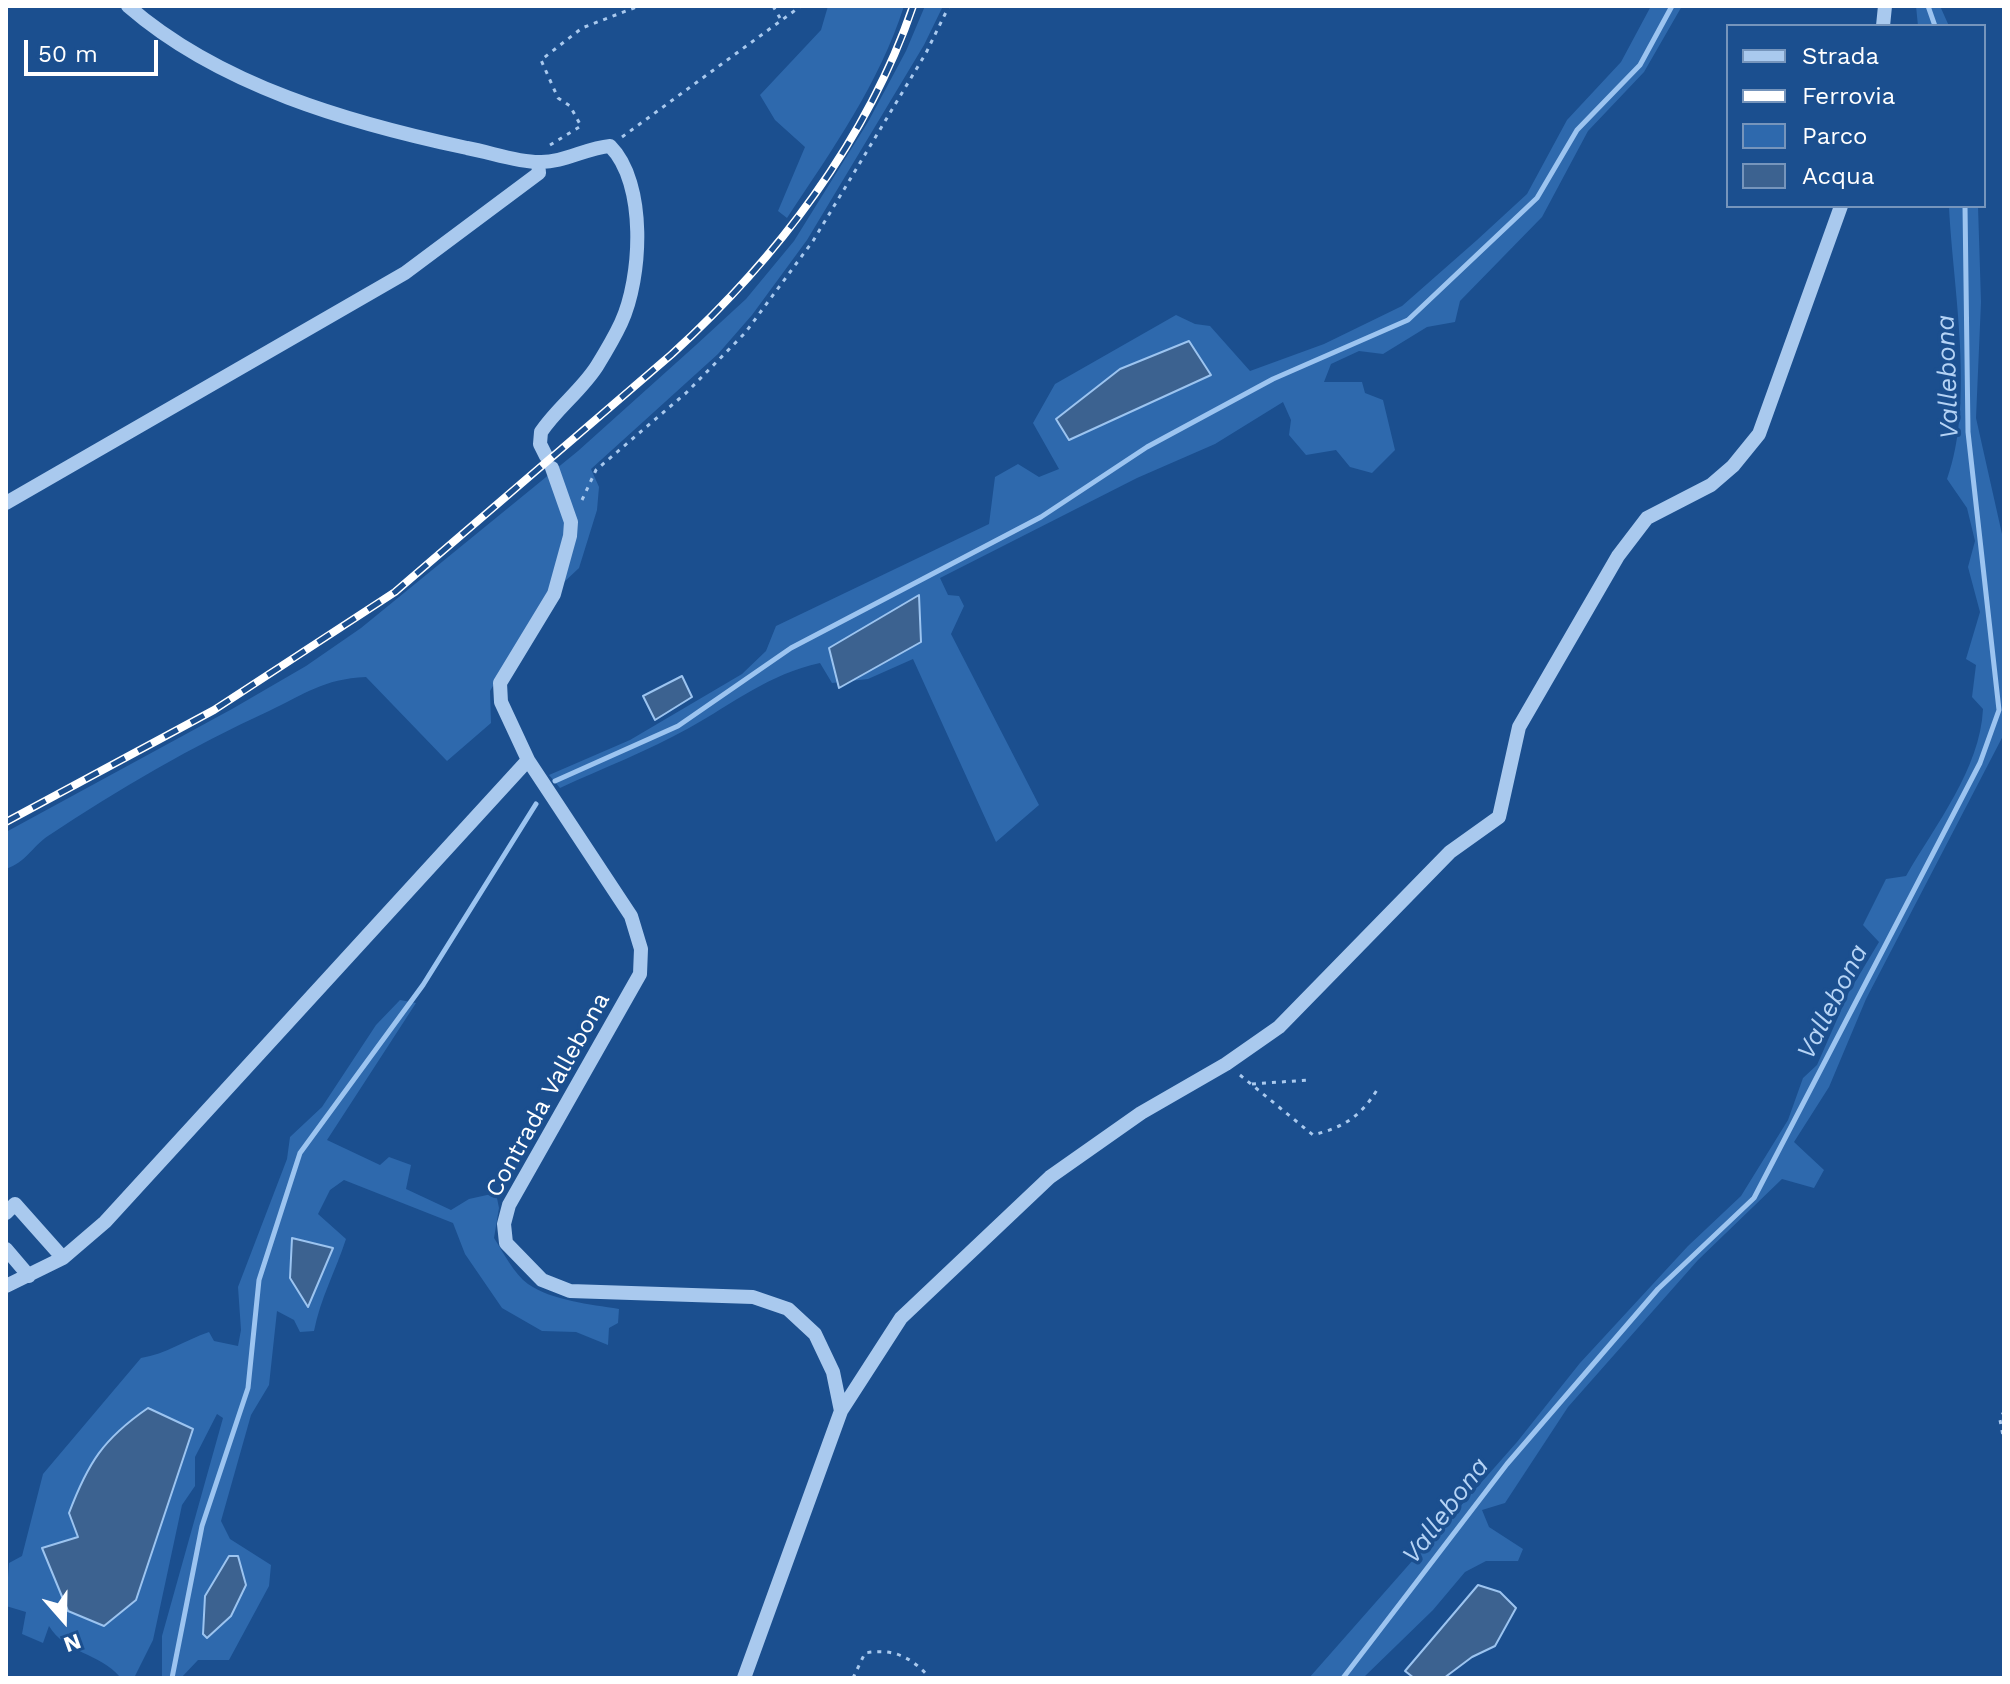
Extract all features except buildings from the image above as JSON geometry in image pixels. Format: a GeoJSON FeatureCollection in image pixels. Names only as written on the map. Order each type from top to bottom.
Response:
{"type":"FeatureCollection","features":[{"type":"Feature","properties":{"kind":"street"},"geometry":{"type":"LineString","coordinates":[[128,6],[154,29],[268,88],[398,133],[538,162],[588,148],[610,146],[622,159],[637,208],[631,282],[622,321],[595,369],[541,432],[540,444],[571,522]]}},
{"type":"Feature","properties":{"kind":"street"},"geometry":{"type":"LineString","coordinates":[[6,503],[405,273],[539,173],[538,162]]}},
{"type":"Feature","properties":{"kind":"street"},"geometry":{"type":"LineString","coordinates":[[744,1678],[841,1411],[901,1318],[1050,1177],[1141,1113],[1226,1064],[1279,1027],[1450,852],[1499,817],[1519,727],[1588,603],[1618,556],[1647,518],[1711,485],[1733,466],[1759,434],[1840,208]]}},
{"type":"Feature","properties":{"kind":"street","name":"Contrada Vallebona"},"geometry":{"type":"LineString","coordinates":[[571,522],[554,594],[500,683],[501,702],[528,760],[631,916],[641,949],[640,974],[509,1205],[504,1224],[506,1243],[542,1280],[570,1291],[753,1297],[788,1309],[815,1334],[833,1372],[841,1411]]}},
{"type":"Feature","properties":{"kind":"street"},"geometry":{"type":"LineString","coordinates":[[6,1286],[63,1258],[105,1222],[528,760]]}},
{"type":"Feature","properties":{"kind":"street"},"geometry":{"type":"LineString","coordinates":[[6,1213],[15,1204],[63,1258]]}},
{"type":"Feature","properties":{"kind":"street"},"geometry":{"type":"LineString","coordinates":[[6,1249],[29,1276]]}},
{"type":"Feature","properties":{"kind":"path"},"geometry":{"type":"LineString","coordinates":[[538,162],[547,147],[581,126],[570,106],[558,98],[541,60],[582,28],[639,6]]}},
{"type":"Feature","properties":{"kind":"path"},"geometry":{"type":"LineString","coordinates":[[773,6],[780,18]]}},
{"type":"Feature","properties":{"kind":"path"},"geometry":{"type":"LineString","coordinates":[[610,146],[780,18],[801,6]]}},
{"type":"Feature","properties":{"kind":"path"},"geometry":{"type":"LineString","coordinates":[[571,522],[596,470],[686,393],[745,333],[804,253],[926,53],[949,6]]}},
{"type":"Feature","properties":{"kind":"path"},"geometry":{"type":"LineString","coordinates":[[1226,1064],[1313,1135],[1339,1129],[1362,1113],[1377,1090]]}},
{"type":"Feature","properties":{"kind":"path"},"geometry":{"type":"LineString","coordinates":[[1252,1084],[1309,1080]]}},
{"type":"Feature","properties":{"kind":"path"},"geometry":{"type":"LineString","coordinates":[[2004,1411],[2000,1420],[2004,1441]]}},
{"type":"Feature","properties":{"kind":"path"},"geometry":{"type":"LineString","coordinates":[[853,1678],[865,1653],[883,1650],[904,1655],[930,1678]]}},
{"type":"Feature","properties":{"kind":"green space"},"geometry":{"type":"Polygon","coordinates":[[[828,6],[904,6],[868,89],[787,218],[778,211],[805,147],[775,120],[760,95],[821,30],[828,6]]]}},
{"type":"Feature","properties":{"kind":"green space"},"geometry":{"type":"Polygon","coordinates":[[[925,6],[943,6],[924,45],[807,240],[752,315],[718,354],[591,469],[599,487],[597,510],[579,568],[545,600],[490,691],[491,723],[447,761],[366,677],[326,684],[240,724],[156,769],[48,836],[19,862],[6,869],[6,832],[232,709],[306,666],[361,628],[578,451],[746,299],[794,241],[868,122],[906,51],[925,6]]]}},
{"type":"Feature","properties":{"kind":"green space"},"geometry":{"type":"Polygon","coordinates":[[[1651,6],[1682,6],[1644,72],[1588,131],[1542,217],[1460,301],[1455,322],[1427,327],[1383,354],[1359,351],[1331,364],[1324,382],[1362,382],[1365,393],[1383,400],[1395,450],[1372,473],[1350,467],[1336,450],[1306,455],[1289,435],[1291,420],[1283,402],[1215,444],[1137,478],[940,578],[948,595],[959,596],[964,606],[951,634],[1039,805],[996,842],[913,659],[868,679],[832,683],[820,663],[802,668],[752,690],[658,744],[560,788],[549,775],[630,740],[742,674],[766,651],[776,626],[989,524],[995,477],[1018,464],[1039,477],[1059,469],[1033,423],[1055,384],[1176,315],[1195,324],[1210,326],[1250,371],[1324,344],[1402,306],[1527,194],[1567,120],[1621,62],[1651,6]]]}},
{"type":"Feature","properties":{"kind":"green space"},"geometry":{"type":"Polygon","coordinates":[[[1916,6],[1940,6],[1948,24],[1918,24],[1916,6]]]}},
{"type":"Feature","properties":{"kind":"green space"},"geometry":{"type":"Polygon","coordinates":[[[1949,208],[1978,208],[1981,302],[1976,418],[2004,543],[2004,734],[1866,999],[1829,1087],[1794,1142],[1824,1170],[1814,1188],[1782,1179],[1698,1260],[1568,1407],[1505,1503],[1482,1510],[1489,1527],[1523,1549],[1518,1561],[1486,1561],[1465,1572],[1433,1610],[1363,1678],[1309,1678],[1517,1442],[1580,1363],[1688,1246],[1741,1196],[1788,1120],[1803,1078],[1817,1065],[1849,992],[1879,942],[1863,925],[1886,879],[1906,876],[1955,796],[1974,753],[1983,709],[1972,697],[1976,665],[1966,659],[1980,612],[1968,567],[1975,541],[1967,508],[1947,479],[1960,416],[1960,345],[1949,208]]]}},
{"type":"Feature","properties":{"kind":"green space"},"geometry":{"type":"Polygon","coordinates":[[[400,1000],[416,1003],[327,1140],[380,1165],[389,1157],[411,1165],[406,1189],[451,1210],[469,1199],[496,1193],[499,1208],[494,1238],[513,1269],[538,1290],[572,1301],[619,1309],[618,1323],[609,1328],[608,1345],[576,1332],[542,1331],[502,1308],[465,1254],[453,1223],[344,1180],[330,1190],[318,1214],[346,1239],[314,1331],[300,1332],[294,1320],[277,1311],[269,1385],[251,1415],[221,1521],[230,1539],[271,1565],[269,1586],[229,1660],[198,1660],[181,1678],[162,1678],[162,1636],[223,1418],[217,1414],[195,1457],[195,1486],[182,1505],[153,1640],[134,1678],[120,1677],[103,1663],[64,1642],[49,1626],[43,1643],[22,1634],[26,1612],[6,1606],[9,1563],[22,1556],[43,1474],[141,1358],[209,1332],[214,1341],[238,1346],[241,1330],[238,1287],[287,1159],[290,1137],[322,1107],[376,1025],[400,1000]]]}},
{"type":"Feature","properties":{"kind":"water"},"geometry":{"type":"Polygon","coordinates":[[[1189,341],[1211,375],[1069,440],[1056,419],[1120,369],[1189,341]]]}},
{"type":"Feature","properties":{"kind":"water"},"geometry":{"type":"Polygon","coordinates":[[[919,595],[921,642],[839,688],[829,648],[919,595]]]}},
{"type":"Feature","properties":{"kind":"water"},"geometry":{"type":"Polygon","coordinates":[[[682,676],[692,697],[655,720],[643,696],[682,676]]]}},
{"type":"Feature","properties":{"kind":"water"},"geometry":{"type":"Polygon","coordinates":[[[292,1238],[333,1248],[308,1307],[290,1278],[292,1238]]]}},
{"type":"Feature","properties":{"kind":"water"},"geometry":{"type":"Polygon","coordinates":[[[148,1408],[193,1429],[136,1600],[104,1626],[68,1611],[42,1548],[78,1537],[69,1513],[90,1466],[119,1430],[148,1408]]]}},
{"type":"Feature","properties":{"kind":"water"},"geometry":{"type":"Polygon","coordinates":[[[229,1556],[238,1556],[246,1585],[231,1616],[207,1638],[203,1634],[205,1596],[229,1556]]]}},
{"type":"Feature","properties":{"kind":"water"},"geometry":{"type":"Polygon","coordinates":[[[1478,1585],[1500,1592],[1516,1608],[1495,1646],[1472,1657],[1444,1678],[1414,1678],[1405,1671],[1478,1585]]]}},
{"type":"Feature","properties":{"kind":"waterway"},"geometry":{"type":"LineString","coordinates":[[555,781],[678,726],[791,648],[1041,517],[1147,447],[1273,379],[1408,320],[1537,198],[1577,130],[1640,65],[1672,6]]}},
{"type":"Feature","properties":{"kind":"waterway","name":"Vallebona"},"geometry":{"type":"LineString","coordinates":[[1928,6],[1934,24]]}},
{"type":"Feature","properties":{"kind":"waterway","name":"Vallebona"},"geometry":{"type":"LineString","coordinates":[[1343,1678],[1507,1464],[1658,1289],[1754,1198],[1980,763],[1999,710],[1968,432],[1965,208]]}},
{"type":"Feature","properties":{"kind":"waterway"},"geometry":{"type":"LineString","coordinates":[[172,1678],[202,1526],[248,1388],[259,1280],[300,1153],[423,985],[536,804]]}},
{"type":"Feature","properties":{"kind":"railway"},"geometry":{"type":"LineString","coordinates":[[6,822],[214,710],[395,592],[672,354],[747,279],[814,195],[871,104],[913,6]]}}]}
